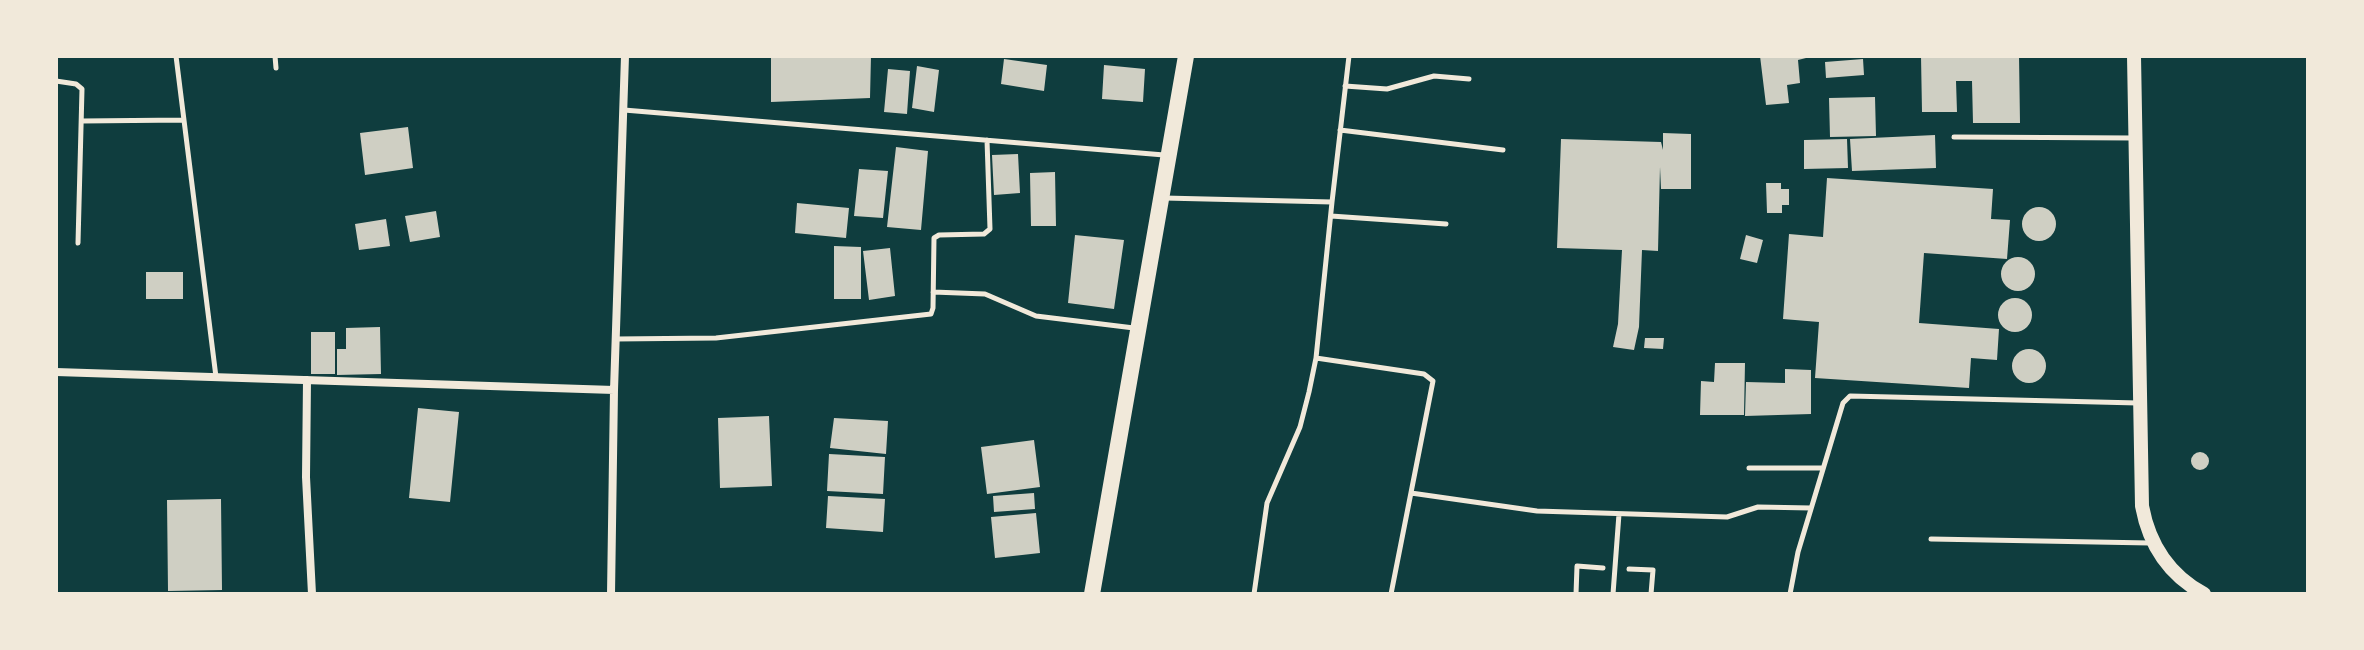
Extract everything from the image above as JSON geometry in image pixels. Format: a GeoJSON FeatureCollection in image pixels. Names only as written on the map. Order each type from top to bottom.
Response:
{"type":"FeatureCollection","features":[{"type":"Feature","properties":{"kind":"main road"},"geometry":{"type":"LineString","coordinates":[[1092,594],[1186,56]]}},
{"type":"Feature","properties":{"kind":"street"},"geometry":{"type":"LineString","coordinates":[[611,594],[615,340],[625,56]]}},
{"type":"Feature","properties":{"kind":"street"},"geometry":{"type":"LineString","coordinates":[[2134,56],[2141,497],[2153,543],[2170,567],[2204,594]]}},
{"type":"Feature","properties":{"kind":"street"},"geometry":{"type":"LineString","coordinates":[[56,372],[614,390]]}},
{"type":"Feature","properties":{"kind":"street"},"geometry":{"type":"LineString","coordinates":[[307,380],[306,477],[312,594]]}},
{"type":"Feature","properties":{"kind":"lane"},"geometry":{"type":"LineString","coordinates":[[176,56],[216,377]]}},
{"type":"Feature","properties":{"kind":"lane"},"geometry":{"type":"LineString","coordinates":[[275,56],[276,68]]}},
{"type":"Feature","properties":{"kind":"lane"},"geometry":{"type":"LineString","coordinates":[[1254,594],[1267,503],[1300,427],[1316,358],[1349,56]]}},
{"type":"Feature","properties":{"kind":"lane"},"geometry":{"type":"LineString","coordinates":[[1345,86],[1387,89],[1434,76],[1469,79]]}},
{"type":"Feature","properties":{"kind":"lane"},"geometry":{"type":"LineString","coordinates":[[56,81],[81,87],[78,243]]}},
{"type":"Feature","properties":{"kind":"lane"},"geometry":{"type":"LineString","coordinates":[[623,110],[1169,155]]}},
{"type":"Feature","properties":{"kind":"lane"},"geometry":{"type":"LineString","coordinates":[[82,121],[184,120]]}},
{"type":"Feature","properties":{"kind":"lane"},"geometry":{"type":"LineString","coordinates":[[1340,130],[1503,150]]}},
{"type":"Feature","properties":{"kind":"lane"},"geometry":{"type":"LineString","coordinates":[[1954,137],[2135,138]]}},
{"type":"Feature","properties":{"kind":"lane"},"geometry":{"type":"LineString","coordinates":[[615,340],[716,338],[929,315],[933,308],[932,244],[936,235],[984,234],[990,229],[987,140]]}},
{"type":"Feature","properties":{"kind":"lane"},"geometry":{"type":"LineString","coordinates":[[1161,198],[1332,202]]}},
{"type":"Feature","properties":{"kind":"lane"},"geometry":{"type":"LineString","coordinates":[[1331,216],[1446,224]]}},
{"type":"Feature","properties":{"kind":"lane"},"geometry":{"type":"LineString","coordinates":[[933,292],[985,294],[1036,316],[1139,328]]}},
{"type":"Feature","properties":{"kind":"lane"},"geometry":{"type":"LineString","coordinates":[[1316,358],[1424,374],[1431,378],[1434,385],[1391,594]]}},
{"type":"Feature","properties":{"kind":"lane"},"geometry":{"type":"LineString","coordinates":[[1790,594],[1798,552],[1843,403],[1853,394],[2139,403]]}},
{"type":"Feature","properties":{"kind":"lane"},"geometry":{"type":"LineString","coordinates":[[1749,468],[1823,468]]}},
{"type":"Feature","properties":{"kind":"lane"},"geometry":{"type":"LineString","coordinates":[[1411,493],[1537,511],[1727,517],[1758,507],[1811,508]]}},
{"type":"Feature","properties":{"kind":"lane"},"geometry":{"type":"LineString","coordinates":[[1613,594],[1619,514]]}},
{"type":"Feature","properties":{"kind":"lane"},"geometry":{"type":"LineString","coordinates":[[1931,539],[2153,543]]}},
{"type":"Feature","properties":{"kind":"path"},"geometry":{"type":"LineString","coordinates":[[1576,594],[1577,566],[1653,570],[1651,594]]}},
{"type":"Feature","properties":{"kind":"building"},"geometry":{"type":"Polygon","coordinates":[[[771,56],[871,56],[870,98],[771,102],[771,56]]]}},
{"type":"Feature","properties":{"kind":"building"},"geometry":{"type":"Polygon","coordinates":[[[1760,56],[1814,56],[1798,60],[1800,83],[1787,85],[1789,103],[1766,105],[1760,56]]]}},
{"type":"Feature","properties":{"kind":"building"},"geometry":{"type":"Polygon","coordinates":[[[1921,56],[2019,56],[2020,123],[1973,123],[1972,81],[1956,81],[1957,112],[1922,112],[1921,56]]]}},
{"type":"Feature","properties":{"kind":"building"},"geometry":{"type":"Polygon","coordinates":[[[1004,59],[1047,65],[1044,91],[1001,84],[1004,59]]]}},
{"type":"Feature","properties":{"kind":"building"},"geometry":{"type":"Polygon","coordinates":[[[1863,59],[1864,75],[1826,78],[1825,62],[1863,59]]]}},
{"type":"Feature","properties":{"kind":"building"},"geometry":{"type":"Polygon","coordinates":[[[1104,65],[1145,69],[1143,102],[1102,99],[1104,65]]]}},
{"type":"Feature","properties":{"kind":"building"},"geometry":{"type":"Polygon","coordinates":[[[917,66],[939,70],[934,112],[912,108],[917,66]]]}},
{"type":"Feature","properties":{"kind":"building"},"geometry":{"type":"Polygon","coordinates":[[[888,69],[910,71],[907,114],[884,112],[888,69]]]}},
{"type":"Feature","properties":{"kind":"building"},"geometry":{"type":"Polygon","coordinates":[[[1875,97],[1876,136],[1830,137],[1829,98],[1875,97]]]}},
{"type":"Feature","properties":{"kind":"building"},"geometry":{"type":"Polygon","coordinates":[[[408,127],[413,168],[365,175],[360,133],[408,127]]]}},
{"type":"Feature","properties":{"kind":"building"},"geometry":{"type":"Polygon","coordinates":[[[1663,133],[1691,134],[1691,189],[1661,189],[1660,167],[1658,251],[1642,250],[1639,327],[1634,350],[1613,347],[1618,324],[1622,250],[1557,248],[1561,139],[1661,142],[1663,150],[1663,133]]]}},
{"type":"Feature","properties":{"kind":"building"},"geometry":{"type":"Polygon","coordinates":[[[1935,135],[1936,168],[1852,171],[1850,139],[1935,135]]]}},
{"type":"Feature","properties":{"kind":"building"},"geometry":{"type":"Polygon","coordinates":[[[1847,139],[1848,168],[1804,169],[1804,140],[1847,139]]]}},
{"type":"Feature","properties":{"kind":"building"},"geometry":{"type":"Polygon","coordinates":[[[896,147],[928,151],[921,230],[887,227],[896,147]]]}},
{"type":"Feature","properties":{"kind":"building"},"geometry":{"type":"Polygon","coordinates":[[[1018,154],[1020,193],[994,195],[992,155],[1018,154]]]}},
{"type":"Feature","properties":{"kind":"building"},"geometry":{"type":"Polygon","coordinates":[[[859,169],[888,171],[883,218],[854,216],[859,169]]]}},
{"type":"Feature","properties":{"kind":"building"},"geometry":{"type":"Polygon","coordinates":[[[1055,172],[1056,226],[1031,226],[1030,173],[1055,172]]]}},
{"type":"Feature","properties":{"kind":"building"},"geometry":{"type":"Polygon","coordinates":[[[1827,178],[1993,189],[1991,219],[2010,220],[2007,259],[1924,253],[1919,323],[1999,329],[1997,360],[1971,358],[1969,388],[1815,378],[1819,322],[1783,319],[1789,234],[1823,237],[1827,178]]]}},
{"type":"Feature","properties":{"kind":"building"},"geometry":{"type":"Polygon","coordinates":[[[1766,183],[1781,183],[1781,189],[1789,189],[1789,205],[1782,205],[1782,213],[1767,213],[1766,183]]]}},
{"type":"Feature","properties":{"kind":"building"},"geometry":{"type":"Polygon","coordinates":[[[797,203],[849,208],[846,238],[795,233],[797,203]]]}},
{"type":"Feature","properties":{"kind":"building"},"geometry":{"type":"Polygon","coordinates":[[[2039,207],[2051,212],[2056,224],[2051,236],[2039,241],[2027,236],[2022,224],[2027,212],[2039,207]]]}},
{"type":"Feature","properties":{"kind":"building"},"geometry":{"type":"Polygon","coordinates":[[[436,211],[440,237],[410,242],[405,216],[436,211]]]}},
{"type":"Feature","properties":{"kind":"building"},"geometry":{"type":"Polygon","coordinates":[[[386,219],[390,246],[359,250],[355,224],[386,219]]]}},
{"type":"Feature","properties":{"kind":"building"},"geometry":{"type":"Polygon","coordinates":[[[1075,235],[1124,240],[1114,309],[1068,303],[1075,235]]]}},
{"type":"Feature","properties":{"kind":"building"},"geometry":{"type":"Polygon","coordinates":[[[1746,235],[1763,240],[1757,263],[1740,259],[1746,235]]]}},
{"type":"Feature","properties":{"kind":"building"},"geometry":{"type":"Polygon","coordinates":[[[834,246],[861,247],[861,299],[834,299],[834,246]]]}},
{"type":"Feature","properties":{"kind":"building"},"geometry":{"type":"Polygon","coordinates":[[[890,248],[895,296],[869,300],[863,251],[890,248]]]}},
{"type":"Feature","properties":{"kind":"building"},"geometry":{"type":"Polygon","coordinates":[[[2018,257],[2030,262],[2035,274],[2030,286],[2018,291],[2006,286],[2001,274],[2006,262],[2018,257]]]}},
{"type":"Feature","properties":{"kind":"building"},"geometry":{"type":"Polygon","coordinates":[[[146,272],[183,272],[183,299],[146,299],[146,272]]]}},
{"type":"Feature","properties":{"kind":"building"},"geometry":{"type":"Polygon","coordinates":[[[2015,298],[2027,303],[2032,315],[2027,327],[2015,332],[2003,327],[1998,315],[2003,303],[2015,298]]]}},
{"type":"Feature","properties":{"kind":"building"},"geometry":{"type":"Polygon","coordinates":[[[380,327],[381,374],[337,375],[337,349],[346,349],[346,328],[380,327]]]}},
{"type":"Feature","properties":{"kind":"building"},"geometry":{"type":"Polygon","coordinates":[[[311,332],[335,332],[335,374],[311,374],[311,332]]]}},
{"type":"Feature","properties":{"kind":"building"},"geometry":{"type":"Polygon","coordinates":[[[1645,338],[1664,338],[1663,349],[1644,348],[1645,338]]]}},
{"type":"Feature","properties":{"kind":"building"},"geometry":{"type":"Polygon","coordinates":[[[2029,349],[2041,354],[2046,366],[2041,378],[2029,383],[2017,378],[2012,366],[2017,354],[2029,349]]]}},
{"type":"Feature","properties":{"kind":"building"},"geometry":{"type":"Polygon","coordinates":[[[1715,363],[1745,363],[1744,415],[1700,415],[1701,381],[1714,382],[1715,363]]]}},
{"type":"Feature","properties":{"kind":"building"},"geometry":{"type":"Polygon","coordinates":[[[1785,369],[1811,370],[1811,414],[1745,416],[1746,382],[1785,383],[1785,369]]]}},
{"type":"Feature","properties":{"kind":"building"},"geometry":{"type":"Polygon","coordinates":[[[418,408],[459,412],[450,502],[409,498],[418,408]]]}},
{"type":"Feature","properties":{"kind":"building"},"geometry":{"type":"Polygon","coordinates":[[[769,416],[772,486],[720,488],[718,418],[769,416]]]}},
{"type":"Feature","properties":{"kind":"building"},"geometry":{"type":"Polygon","coordinates":[[[834,418],[888,421],[886,454],[830,448],[834,418]]]}},
{"type":"Feature","properties":{"kind":"building"},"geometry":{"type":"Polygon","coordinates":[[[1034,440],[1040,487],[987,494],[981,447],[1034,440]]]}},
{"type":"Feature","properties":{"kind":"building"},"geometry":{"type":"Polygon","coordinates":[[[2196,452],[2204,452],[2209,461],[2207,468],[2196,470],[2191,465],[2191,457],[2196,452]]]}},
{"type":"Feature","properties":{"kind":"building"},"geometry":{"type":"Polygon","coordinates":[[[829,454],[885,457],[883,494],[827,491],[829,454]]]}},
{"type":"Feature","properties":{"kind":"building"},"geometry":{"type":"Polygon","coordinates":[[[1034,493],[1035,509],[994,512],[993,496],[1034,493]]]}},
{"type":"Feature","properties":{"kind":"building"},"geometry":{"type":"Polygon","coordinates":[[[828,496],[885,499],[883,532],[826,528],[828,496]]]}},
{"type":"Feature","properties":{"kind":"building"},"geometry":{"type":"Polygon","coordinates":[[[221,499],[222,590],[168,591],[167,500],[221,499]]]}},
{"type":"Feature","properties":{"kind":"building"},"geometry":{"type":"Polygon","coordinates":[[[1036,513],[1040,553],[995,558],[991,517],[1036,513]]]}}]}
